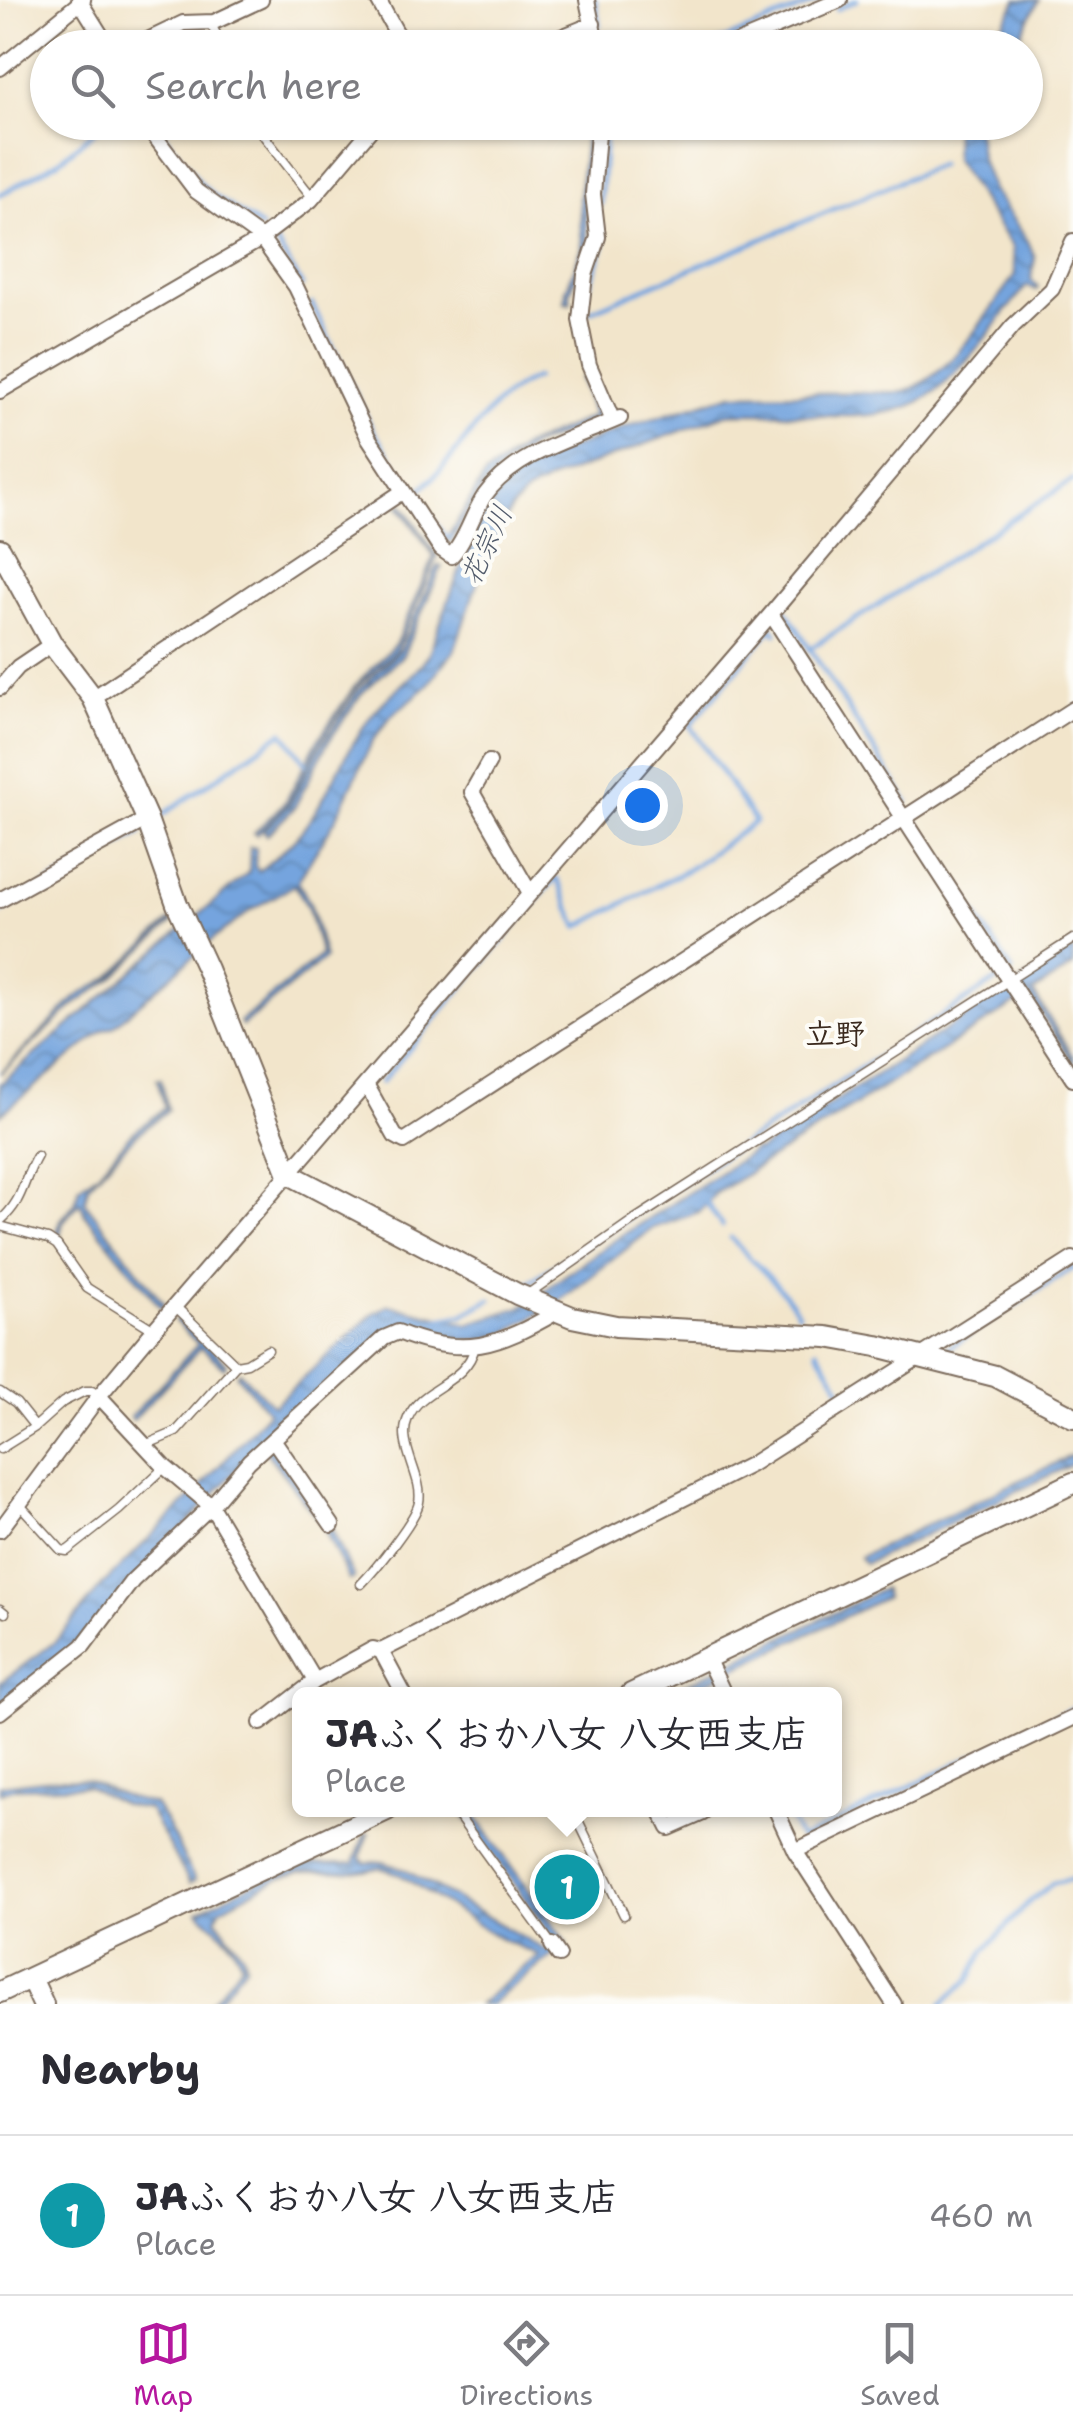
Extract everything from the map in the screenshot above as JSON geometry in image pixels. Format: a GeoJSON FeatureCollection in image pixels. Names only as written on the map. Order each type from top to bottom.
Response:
{"type":"FeatureCollection","features":[{"type":"Feature","properties":{"kind":"street"},"geometry":{"type":"LineString","coordinates":[[168,30],[183,23],[210,22],[261,0]]}},
{"type":"Feature","properties":{"kind":"street"},"geometry":{"type":"LineString","coordinates":[[378,0],[395,30]]}},
{"type":"Feature","properties":{"kind":"street"},"geometry":{"type":"LineString","coordinates":[[587,0],[594,30]]}},
{"type":"Feature","properties":{"kind":"street"},"geometry":{"type":"LineString","coordinates":[[769,30],[840,0]]}},
{"type":"Feature","properties":{"kind":"street"},"geometry":{"type":"LineString","coordinates":[[46,30],[81,1],[98,30]]}},
{"type":"Feature","properties":{"kind":"street"},"geometry":{"type":"LineString","coordinates":[[578,30],[593,24]]}},
{"type":"Feature","properties":{"kind":"street"},"geometry":{"type":"LineString","coordinates":[[0,68],[30,43]]}},
{"type":"Feature","properties":{"kind":"street"},"geometry":{"type":"LineString","coordinates":[[157,140],[196,192],[261,238],[296,288],[368,438],[440,549],[451,556],[488,491],[504,475],[532,456],[616,419],[589,365],[580,320],[585,275],[598,236],[593,194],[598,140]]}},
{"type":"Feature","properties":{"kind":"street"},"geometry":{"type":"LineString","coordinates":[[0,390],[261,238],[313,198],[363,140]]}},
{"type":"Feature","properties":{"kind":"street"},"geometry":{"type":"LineString","coordinates":[[0,1530],[99,1396],[154,1330],[771,614],[1013,326],[1052,288],[1073,240]]}},
{"type":"Feature","properties":{"kind":"street"},"geometry":{"type":"LineString","coordinates":[[92,698],[402,492]]}},
{"type":"Feature","properties":{"kind":"street"},"geometry":{"type":"LineString","coordinates":[[0,550],[52,644],[92,698],[147,819],[177,904],[207,968],[289,1174],[556,1312],[616,1326],[827,1338],[923,1355],[995,1376],[1073,1416]]}},
{"type":"Feature","properties":{"kind":"street"},"geometry":{"type":"LineString","coordinates":[[771,614],[1073,1079]]}},
{"type":"Feature","properties":{"kind":"street"},"geometry":{"type":"LineString","coordinates":[[0,688],[18,667],[52,644]]}},
{"type":"Feature","properties":{"kind":"street"},"geometry":{"type":"LineString","coordinates":[[366,1084],[395,1136],[404,1141],[1073,709]]}},
{"type":"Feature","properties":{"kind":"street"},"geometry":{"type":"LineString","coordinates":[[489,762],[472,792],[530,893]]}},
{"type":"Feature","properties":{"kind":"street"},"geometry":{"type":"LineString","coordinates":[[0,900],[147,819]]}},
{"type":"Feature","properties":{"kind":"street"},"geometry":{"type":"LineString","coordinates":[[319,1687],[361,1654],[374,1649],[381,1651],[750,1465],[1073,1259]]}},
{"type":"Feature","properties":{"kind":"street"},"geometry":{"type":"LineString","coordinates":[[0,1712],[83,1646],[132,1581],[211,1506],[249,1461],[384,1338],[398,1332],[426,1343],[476,1346],[518,1334],[556,1312]]}},
{"type":"Feature","properties":{"kind":"street"},"geometry":{"type":"LineString","coordinates":[[99,1396],[165,1467],[211,1506],[317,1687]]}},
{"type":"Feature","properties":{"kind":"street"},"geometry":{"type":"LineString","coordinates":[[273,1439],[332,1524]]}},
{"type":"Feature","properties":{"kind":"street"},"geometry":{"type":"LineString","coordinates":[[645,1687],[1073,1483]]}},
{"type":"Feature","properties":{"kind":"street"},"geometry":{"type":"LineString","coordinates":[[381,1651],[400,1687]]}},
{"type":"Feature","properties":{"kind":"street"},"geometry":{"type":"LineString","coordinates":[[708,1658],[721,1687]]}},
{"type":"Feature","properties":{"kind":"street"},"geometry":{"type":"LineString","coordinates":[[261,1724],[292,1704]]}},
{"type":"Feature","properties":{"kind":"street"},"geometry":{"type":"LineString","coordinates":[[795,1851],[1073,1718]]}},
{"type":"Feature","properties":{"kind":"street"},"geometry":{"type":"LineString","coordinates":[[0,1992],[372,1817]]}},
{"type":"Feature","properties":{"kind":"street"},"geometry":{"type":"LineString","coordinates":[[664,1817],[669,1828],[694,1817]]}},
{"type":"Feature","properties":{"kind":"street"},"geometry":{"type":"LineString","coordinates":[[779,1817],[795,1851],[894,2004]]}},
{"type":"Feature","properties":{"kind":"street"},"geometry":{"type":"LineString","coordinates":[[31,1978],[43,2004]]}},
{"type":"Feature","properties":{"kind":"lane"},"geometry":{"type":"LineString","coordinates":[[210,22],[214,30]]}},
{"type":"Feature","properties":{"kind":"lane"},"geometry":{"type":"LineString","coordinates":[[267,140],[313,198]]}},
{"type":"Feature","properties":{"kind":"lane"},"geometry":{"type":"LineString","coordinates":[[525,1297],[632,1221],[1073,939]]}},
{"type":"Feature","properties":{"kind":"lane"},"geometry":{"type":"LineString","coordinates":[[38,1156],[28,1172],[17,1206],[0,1224],[57,1245],[87,1288],[154,1330]]}},
{"type":"Feature","properties":{"kind":"lane"},"geometry":{"type":"LineString","coordinates":[[176,1306],[236,1365]]}},
{"type":"Feature","properties":{"kind":"lane"},"geometry":{"type":"LineString","coordinates":[[361,1584],[420,1502],[406,1438],[409,1415],[425,1398],[458,1376],[476,1346]]}},
{"type":"Feature","properties":{"kind":"lane"},"geometry":{"type":"LineString","coordinates":[[145,1445],[176,1432],[236,1365],[268,1350]]}},
{"type":"Feature","properties":{"kind":"lane"},"geometry":{"type":"LineString","coordinates":[[0,1449],[84,1390],[99,1396]]}},
{"type":"Feature","properties":{"kind":"lane"},"geometry":{"type":"LineString","coordinates":[[0,1392],[16,1403],[34,1427]]}},
{"type":"Feature","properties":{"kind":"lane"},"geometry":{"type":"LineString","coordinates":[[19,1504],[67,1552],[165,1467]]}},
{"type":"Feature","properties":{"kind":"lane"},"geometry":{"type":"LineString","coordinates":[[459,1817],[556,1950]]}},
{"type":"Feature","properties":{"kind":"lane"},"geometry":{"type":"LineString","coordinates":[[576,1817],[624,1915]]}},
{"type":"Feature","properties":{"kind":"water"},"geometry":{"type":"Polygon","coordinates":[[[1017,0],[1039,0],[1023,30],[1000,30],[1017,0]]]}},
{"type":"Feature","properties":{"kind":"water"},"geometry":{"type":"Polygon","coordinates":[[[584,140],[589,140],[584,198],[588,245],[570,292],[570,303],[565,302],[566,290],[582,248],[579,199],[584,140]]]}},
{"type":"Feature","properties":{"kind":"water","name":"花宗川"},"geometry":{"type":"Polygon","coordinates":[[[955,140],[978,140],[992,189],[1028,241],[1035,258],[1031,280],[1038,287],[1036,290],[1027,286],[957,372],[930,395],[884,413],[726,414],[527,492],[511,509],[486,557],[454,651],[425,688],[391,716],[373,740],[336,819],[298,881],[311,906],[325,958],[242,1026],[240,1022],[321,955],[308,908],[295,885],[251,910],[212,940],[113,1027],[103,1030],[0,1115],[0,1084],[249,872],[250,847],[256,848],[255,867],[259,871],[304,828],[369,719],[428,656],[475,529],[504,486],[532,464],[622,428],[733,394],[902,392],[937,373],[952,359],[1015,275],[1012,247],[954,159],[955,140]]]}},
{"type":"Feature","properties":{"kind":"water"},"geometry":{"type":"Polygon","coordinates":[[[584,376],[599,417],[512,459],[481,490],[451,542],[446,540],[485,475],[523,447],[593,416],[580,378],[584,376]]]}},
{"type":"Feature","properties":{"kind":"water"},"geometry":{"type":"Polygon","coordinates":[[[402,504],[437,556],[402,638],[396,650],[356,688],[319,744],[289,802],[257,835],[254,833],[286,801],[317,741],[354,687],[396,643],[434,556],[399,506],[402,504]]]}},
{"type":"Feature","properties":{"kind":"water"},"geometry":{"type":"Polygon","coordinates":[[[438,565],[442,566],[403,655],[361,694],[327,744],[294,808],[267,835],[264,831],[291,803],[320,748],[358,691],[401,649],[438,565]]]}},
{"type":"Feature","properties":{"kind":"water"},"geometry":{"type":"Polygon","coordinates":[[[171,920],[113,978],[73,1006],[0,1074],[76,997],[110,977],[171,920]]]}},
{"type":"Feature","properties":{"kind":"water"},"geometry":{"type":"Polygon","coordinates":[[[1073,949],[1073,966],[1033,992],[1073,1063],[1029,995],[715,1194],[699,1212],[653,1228],[558,1302],[505,1333],[485,1340],[430,1339],[400,1327],[265,1439],[329,1523],[354,1578],[349,1580],[323,1526],[260,1444],[79,1642],[0,1707],[0,1683],[55,1642],[104,1583],[192,1496],[268,1412],[237,1375],[240,1372],[273,1406],[374,1313],[389,1305],[468,1324],[521,1307],[615,1240],[982,1003],[1073,949]]]}},
{"type":"Feature","properties":{"kind":"water"},"geometry":{"type":"Polygon","coordinates":[[[157,1079],[161,1079],[168,1110],[134,1137],[88,1186],[85,1202],[164,1304],[161,1308],[85,1214],[80,1202],[63,1222],[59,1238],[55,1238],[60,1221],[75,1203],[79,1187],[98,1173],[130,1135],[165,1108],[157,1079]]]}},
{"type":"Feature","properties":{"kind":"water"},"geometry":{"type":"Polygon","coordinates":[[[178,1317],[227,1364],[224,1368],[201,1347],[133,1420],[130,1417],[198,1344],[175,1321],[178,1317]]]}},
{"type":"Feature","properties":{"kind":"water"},"geometry":{"type":"Polygon","coordinates":[[[1073,1455],[1073,1464],[871,1561],[864,1564],[860,1557],[1073,1455]]]}},
{"type":"Feature","properties":{"kind":"water"},"geometry":{"type":"Polygon","coordinates":[[[883,1589],[886,1597],[697,1687],[680,1687],[883,1589]]]}},
{"type":"Feature","properties":{"kind":"water"},"geometry":{"type":"Polygon","coordinates":[[[86,1780],[154,1804],[195,1880],[190,1883],[148,1809],[124,1805],[86,1786],[16,1788],[0,1793],[0,1785],[86,1780]]]}},
{"type":"Feature","properties":{"kind":"water"},"geometry":{"type":"Polygon","coordinates":[[[466,1817],[476,1817],[567,1944],[491,2004],[479,2004],[539,1955],[500,1939],[397,1873],[380,1868],[301,1871],[278,1878],[220,1909],[216,1918],[246,1965],[215,2004],[210,2004],[242,1963],[228,1939],[198,1911],[293,1864],[354,1863],[365,1834],[369,1834],[360,1857],[365,1863],[383,1862],[405,1870],[547,1951],[555,1941],[466,1817]]]}},
{"type":"Feature","properties":{"kind":"waterway"},"geometry":{"type":"LineString","coordinates":[[595,0],[599,25]]}},
{"type":"Feature","properties":{"kind":"waterway"},"geometry":{"type":"LineString","coordinates":[[748,30],[820,0]]}},
{"type":"Feature","properties":{"kind":"waterway"},"geometry":{"type":"LineString","coordinates":[[837,9],[857,0]]}},
{"type":"Feature","properties":{"kind":"waterway"},"geometry":{"type":"LineString","coordinates":[[787,30],[813,19]]}},
{"type":"Feature","properties":{"kind":"waterway"},"geometry":{"type":"LineString","coordinates":[[0,195],[59,161],[84,140]]}},
{"type":"Feature","properties":{"kind":"waterway"},"geometry":{"type":"LineString","coordinates":[[168,140],[201,184],[261,227]]}},
{"type":"Feature","properties":{"kind":"waterway"},"geometry":{"type":"LineString","coordinates":[[600,204],[605,140]]}},
{"type":"Feature","properties":{"kind":"waterway"},"geometry":{"type":"LineString","coordinates":[[590,311],[939,165]]}},
{"type":"Feature","properties":{"kind":"waterway"},"geometry":{"type":"LineString","coordinates":[[589,286],[604,245],[603,235]]}},
{"type":"Feature","properties":{"kind":"waterway"},"geometry":{"type":"LineString","coordinates":[[275,241],[302,285]]}},
{"type":"Feature","properties":{"kind":"waterway"},"geometry":{"type":"LineString","coordinates":[[312,304],[373,431],[415,494],[501,400],[536,378]]}},
{"type":"Feature","properties":{"kind":"waterway"},"geometry":{"type":"LineString","coordinates":[[809,649],[1073,480]]}},
{"type":"Feature","properties":{"kind":"waterway"},"geometry":{"type":"LineString","coordinates":[[420,502],[450,538]]}},
{"type":"Feature","properties":{"kind":"waterway"},"geometry":{"type":"LineString","coordinates":[[785,609],[907,802]]}},
{"type":"Feature","properties":{"kind":"waterway"},"geometry":{"type":"LineString","coordinates":[[381,1082],[554,880],[557,879],[578,927],[689,869],[755,822],[690,725],[772,628],[776,633]]}},
{"type":"Feature","properties":{"kind":"waterway"},"geometry":{"type":"LineString","coordinates":[[158,818],[283,732],[306,764]]}},
{"type":"Feature","properties":{"kind":"waterway"},"geometry":{"type":"LineString","coordinates":[[916,815],[913,817],[1012,971]]}},
{"type":"Feature","properties":{"kind":"waterway"},"geometry":{"type":"LineString","coordinates":[[0,912],[140,833]]}},
{"type":"Feature","properties":{"kind":"waterway"},"geometry":{"type":"LineString","coordinates":[[519,1282],[526,1284],[999,979]]}},
{"type":"Feature","properties":{"kind":"waterway"},"geometry":{"type":"LineString","coordinates":[[704,1199],[722,1226]]}},
{"type":"Feature","properties":{"kind":"waterway"},"geometry":{"type":"LineString","coordinates":[[731,1238],[798,1313]]}},
{"type":"Feature","properties":{"kind":"waterway"},"geometry":{"type":"LineString","coordinates":[[945,1350],[1073,1268]]}},
{"type":"Feature","properties":{"kind":"waterway"},"geometry":{"type":"LineString","coordinates":[[439,1319],[462,1315],[491,1299]]}},
{"type":"Feature","properties":{"kind":"waterway"},"geometry":{"type":"LineString","coordinates":[[817,1350],[843,1392]]}},
{"type":"Feature","properties":{"kind":"waterway"},"geometry":{"type":"LineString","coordinates":[[724,1671],[730,1687]]}},
{"type":"Feature","properties":{"kind":"waterway"},"geometry":{"type":"LineString","coordinates":[[789,1817],[803,1838],[1073,1708]]}},
{"type":"Feature","properties":{"kind":"waterway"},"geometry":{"type":"LineString","coordinates":[[942,2004],[969,1980],[984,1951],[1027,1904],[1053,1883],[1073,1879]]}},
{"type":"Feature","properties":{"kind":"place","name":"JAふくおか八女 八女西支店"},"geometry":{"type":"Point","coordinates":[567,1887]}},
{"type":"Feature","properties":{"kind":"district","name":"立野"},"geometry":{"type":"Point","coordinates":[835,1034]}}]}
